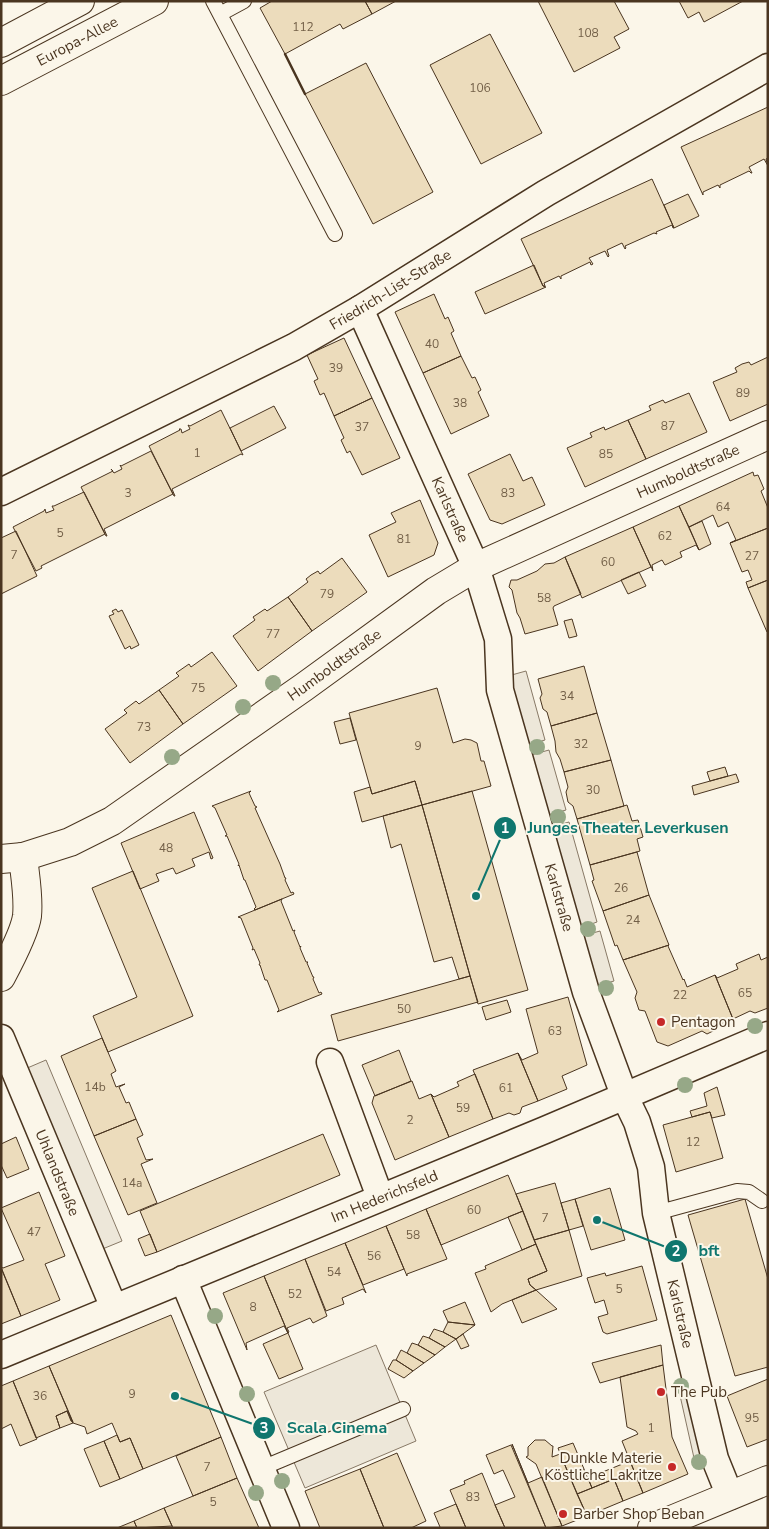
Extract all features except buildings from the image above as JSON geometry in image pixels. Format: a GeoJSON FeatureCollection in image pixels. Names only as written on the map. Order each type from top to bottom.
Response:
{"type":"FeatureCollection","features":[{"type":"Feature","properties":{"kind":"street"},"geometry":{"type":"LineString","coordinates":[[1,43],[80,1]]}},
{"type":"Feature","properties":{"kind":"street","name":"Europa-Allee"},"geometry":{"type":"LineString","coordinates":[[1,81],[154,1]]}},
{"type":"Feature","properties":{"kind":"street","name":"Friedrich-List-Straße"},"geometry":{"type":"LineString","coordinates":[[1,492],[294,347],[360,309],[546,193],[768,67]]}},
{"type":"Feature","properties":{"kind":"street","name":"Karlstraße"},"geometry":{"type":"LineString","coordinates":[[360,309],[476,566],[498,639],[500,690],[586,992],[624,1095],[637,1122],[651,1167],[656,1213],[715,1459],[730,1496]]}},
{"type":"Feature","properties":{"kind":"street","name":"Humboldtstraße"},"geometry":{"type":"LineString","coordinates":[[1,977],[10,960],[27,916],[27,896],[12,858],[70,842],[112,821],[304,687],[436,590],[476,566],[768,435]]}},
{"type":"Feature","properties":{"kind":"street","name":"Im Hederichsfeld"},"geometry":{"type":"LineString","coordinates":[[1,1354],[545,1130],[768,1035]]}},
{"type":"Feature","properties":{"kind":"street","name":"Uhlandstraße"},"geometry":{"type":"LineString","coordinates":[[1,1038],[114,1308]]}},
{"type":"Feature","properties":{"kind":"street"},"geometry":{"type":"LineString","coordinates":[[330,1062],[380,1197]]}},
{"type":"Feature","properties":{"kind":"street"},"geometry":{"type":"LineString","coordinates":[[184,1279],[286,1528]]}},
{"type":"Feature","properties":{"kind":"street"},"geometry":{"type":"LineString","coordinates":[[652,1528],[768,1480]]}},
{"type":"Feature","properties":{"kind":"lane"},"geometry":{"type":"LineString","coordinates":[[213,1],[335,234]]}},
{"type":"Feature","properties":{"kind":"lane"},"geometry":{"type":"LineString","coordinates":[[220,14],[244,1]]}},
{"type":"Feature","properties":{"kind":"lane"},"geometry":{"type":"LineString","coordinates":[[656,1213],[736,1191],[749,1192],[762,1202]]}},
{"type":"Feature","properties":{"kind":"lane"},"geometry":{"type":"LineString","coordinates":[[262,1468],[403,1409]]}},
{"type":"Feature","properties":{"kind":"shaded area"},"geometry":{"type":"Polygon","coordinates":[[[526,671],[545,740],[528,745],[508,676],[526,671]]]}},
{"type":"Feature","properties":{"kind":"shaded area"},"geometry":{"type":"Polygon","coordinates":[[[549,750],[566,810],[548,815],[531,755],[549,750]]]}},
{"type":"Feature","properties":{"kind":"shaded area"},"geometry":{"type":"Polygon","coordinates":[[[569,822],[597,922],[580,928],[551,827],[569,822]]]}},
{"type":"Feature","properties":{"kind":"shaded area"},"geometry":{"type":"Polygon","coordinates":[[[600,931],[614,981],[596,986],[582,936],[600,931]]]}},
{"type":"Feature","properties":{"kind":"shaded area"},"geometry":{"type":"Polygon","coordinates":[[[46,1060],[122,1241],[100,1250],[25,1069],[46,1060]]]}},
{"type":"Feature","properties":{"kind":"shaded area"},"geometry":{"type":"Polygon","coordinates":[[[376,1345],[416,1441],[305,1488],[264,1392],[376,1345]]]}},
{"type":"Feature","properties":{"kind":"shaded area"},"geometry":{"type":"Polygon","coordinates":[[[687,1389],[703,1456],[694,1458],[679,1391],[687,1389]]]}},
{"type":"Feature","properties":{"kind":"wall"},"geometry":{"type":"LineString","coordinates":[[285,54],[305,94]]}},
{"type":"Feature","properties":{"kind":"place","name":"Junges Theater Leverkusen"},"geometry":{"type":"Point","coordinates":[476,896]}},
{"type":"Feature","properties":{"kind":"place","name":"Pentagon"},"geometry":{"type":"Point","coordinates":[661,1022]}},
{"type":"Feature","properties":{"kind":"place","name":"bft"},"geometry":{"type":"Point","coordinates":[597,1220]}},
{"type":"Feature","properties":{"kind":"place","name":"The Pub"},"geometry":{"type":"Point","coordinates":[661,1392]}},
{"type":"Feature","properties":{"kind":"place","name":"Scala Cinema"},"geometry":{"type":"Point","coordinates":[175,1396]}},
{"type":"Feature","properties":{"kind":"place","name":"Dunkle Materie Köstliche Lakritze"},"geometry":{"type":"Point","coordinates":[672,1467]}},
{"type":"Feature","properties":{"kind":"place","name":"Barber Shop Beban"},"geometry":{"type":"Point","coordinates":[563,1514]}}]}
